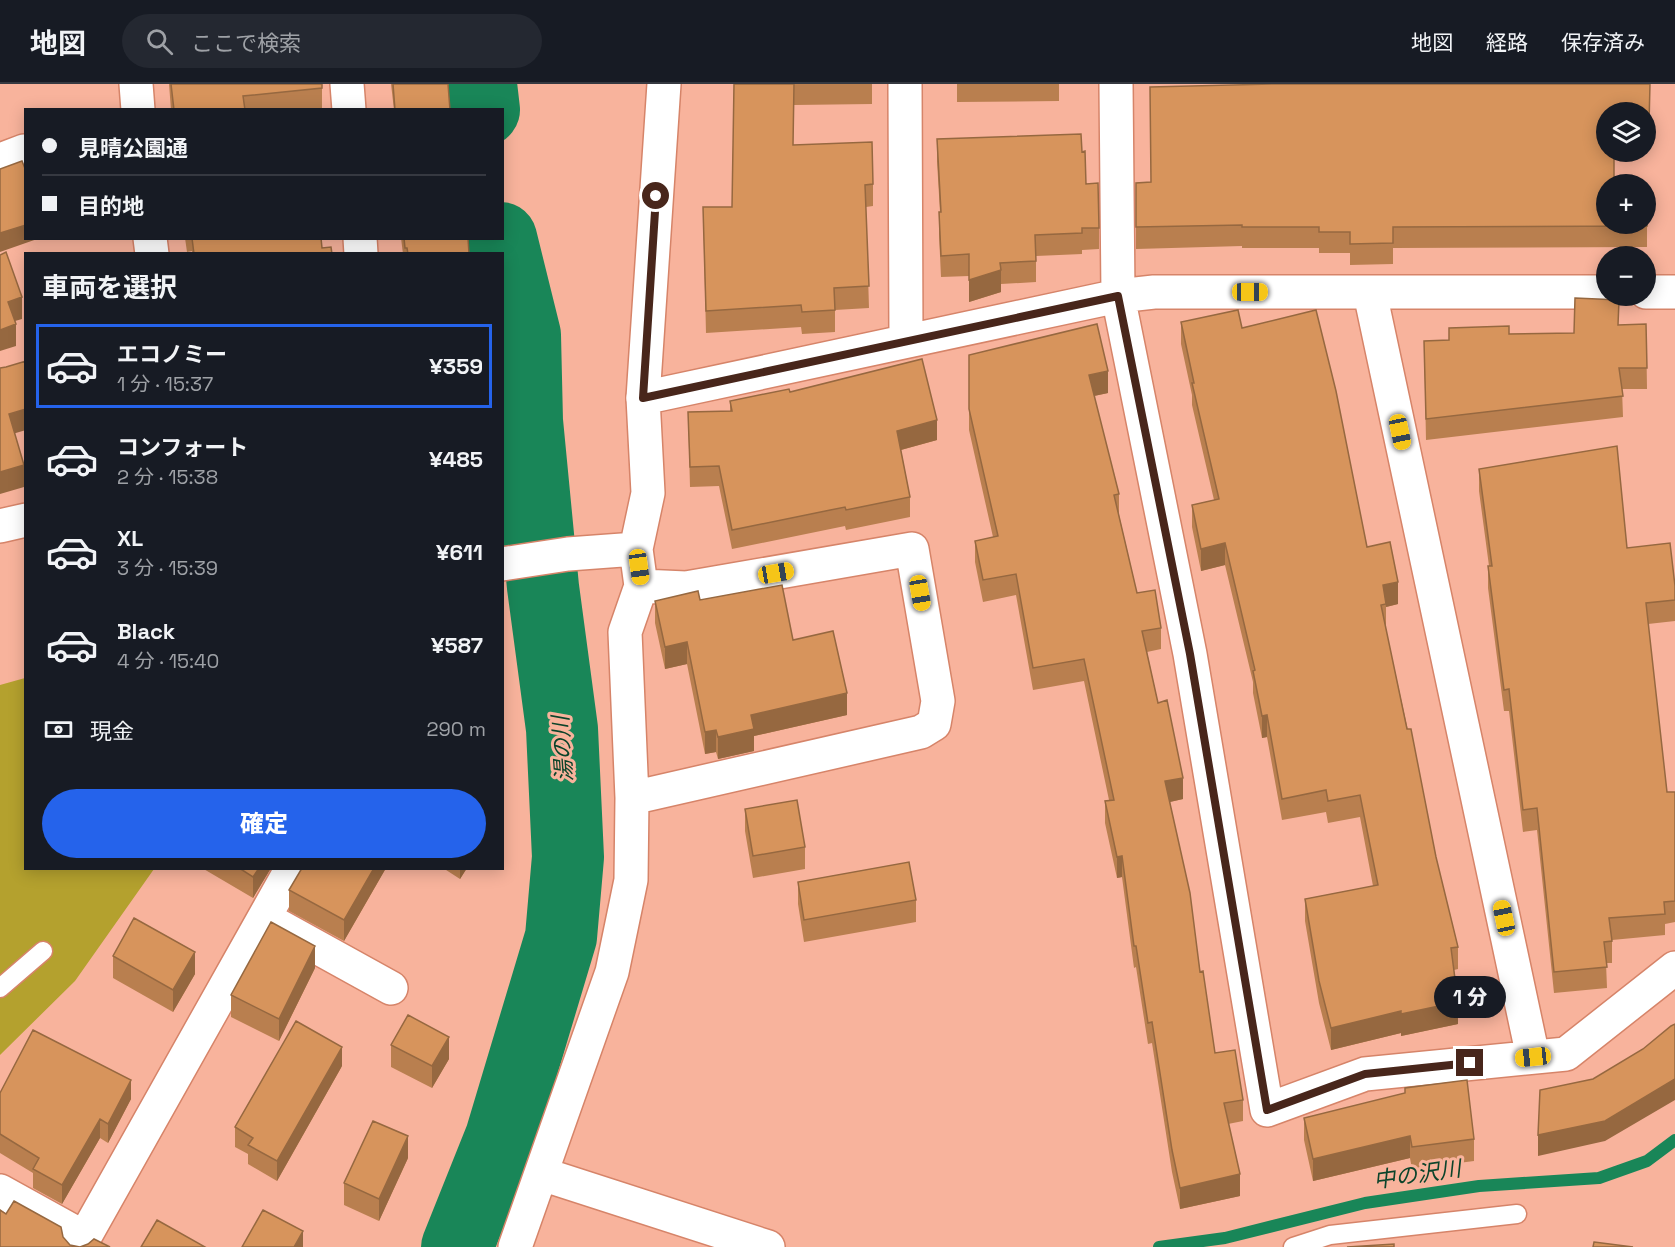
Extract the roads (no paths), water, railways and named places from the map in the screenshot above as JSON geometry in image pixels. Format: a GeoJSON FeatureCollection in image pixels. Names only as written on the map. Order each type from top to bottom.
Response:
{"type":"FeatureCollection","features":[{"type":"Feature","properties":{"kind":"street"},"geometry":{"type":"LineString","coordinates":[[136,84],[138,108]]}},
{"type":"Feature","properties":{"kind":"street"},"geometry":{"type":"LineString","coordinates":[[347,84],[349,108]]}},
{"type":"Feature","properties":{"kind":"street"},"geometry":{"type":"LineString","coordinates":[[515,1247],[612,972],[631,880],[632,798],[625,632],[641,586],[636,549],[648,493],[643,398],[664,84]]}},
{"type":"Feature","properties":{"kind":"street"},"geometry":{"type":"LineString","coordinates":[[905,84],[906,340]]}},
{"type":"Feature","properties":{"kind":"street"},"geometry":{"type":"LineString","coordinates":[[1116,84],[1118,296],[1190,654],[1267,1110],[1365,1074],[1566,1054],[1675,968]]}},
{"type":"Feature","properties":{"kind":"street"},"geometry":{"type":"LineString","coordinates":[[643,398],[1118,296],[1154,292],[1596,292]]}},
{"type":"Feature","properties":{"kind":"street"},"geometry":{"type":"LineString","coordinates":[[1656,292],[1675,292]]}},
{"type":"Feature","properties":{"kind":"street"},"geometry":{"type":"LineString","coordinates":[[1370,293],[1533,1057]]}},
{"type":"Feature","properties":{"kind":"street"},"geometry":{"type":"LineString","coordinates":[[0,526],[24,520]]}},
{"type":"Feature","properties":{"kind":"street"},"geometry":{"type":"LineString","coordinates":[[506,563],[568,554],[636,549]]}},
{"type":"Feature","properties":{"kind":"street"},"geometry":{"type":"LineString","coordinates":[[632,798],[921,732],[934,724],[938,701],[912,549],[686,588],[641,586]]}},
{"type":"Feature","properties":{"kind":"street"},"geometry":{"type":"LineString","coordinates":[[0,1191],[82,1242],[291,870]]}},
{"type":"Feature","properties":{"kind":"street"},"geometry":{"type":"LineString","coordinates":[[265,919],[391,988]]}},
{"type":"Feature","properties":{"kind":"street"},"geometry":{"type":"LineString","coordinates":[[542,1174],[768,1247]]}},
{"type":"Feature","properties":{"kind":"lane"},"geometry":{"type":"LineString","coordinates":[[0,988],[43,951]]}},
{"type":"Feature","properties":{"kind":"lane"},"geometry":{"type":"LineString","coordinates":[[1293,1247],[1330,1235],[1517,1215]]}},
{"type":"Feature","properties":{"kind":"waterway","name":"湯の川"},"geometry":{"type":"LineString","coordinates":[[481,84],[484,108]]}},
{"type":"Feature","properties":{"kind":"waterway","name":"湯の川"},"geometry":{"type":"LineString","coordinates":[[457,1247],[501,1137],[561,937],[568,857],[562,729],[543,587],[527,421],[525,335],[501,240]]}},
{"type":"Feature","properties":{"kind":"waterway","name":"中の沢川"},"geometry":{"type":"LineString","coordinates":[[1159,1247],[1225,1238],[1365,1203],[1479,1186],[1599,1178],[1647,1161],[1675,1140]]}}]}
